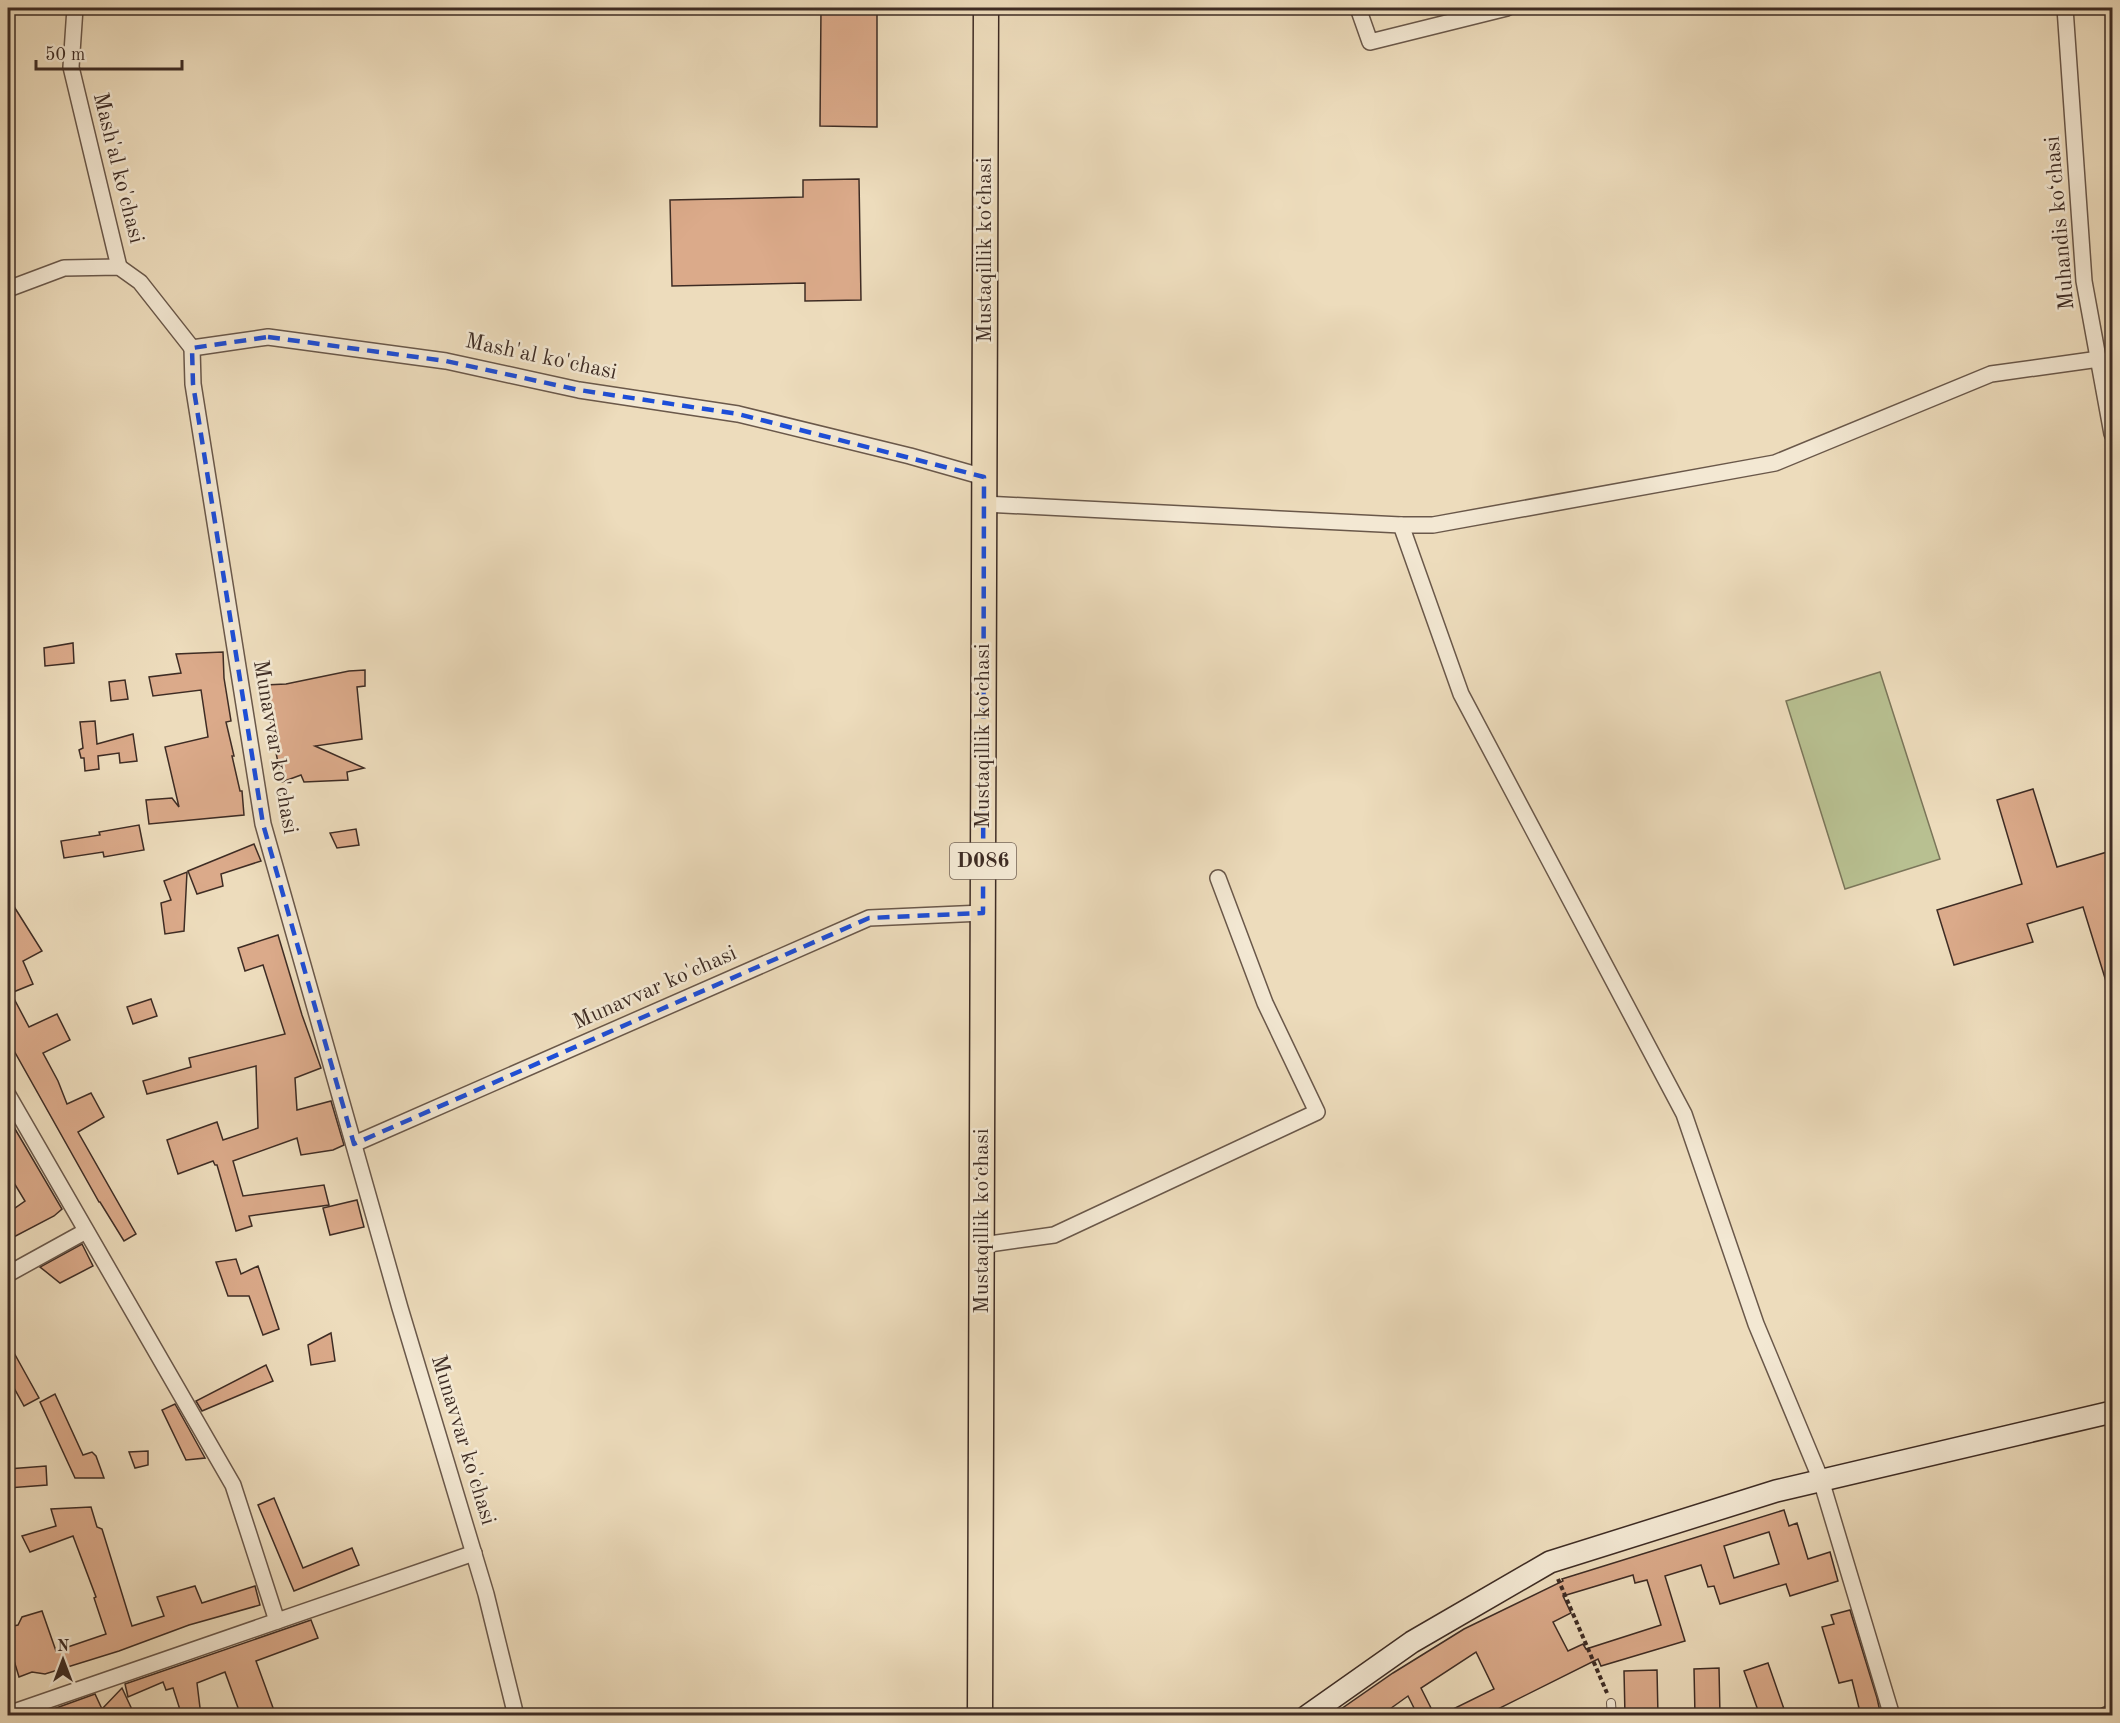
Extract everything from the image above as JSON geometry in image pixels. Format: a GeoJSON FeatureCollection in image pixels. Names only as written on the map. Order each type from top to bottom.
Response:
{"type":"FeatureCollection","features":[{"type":"Feature","properties":{"kind":"main road","name":"Mustaqillik koʻchasi"},"geometry":{"type":"LineString","coordinates":[[980,1716],[986,8]]}},
{"type":"Feature","properties":{"kind":"street","name":"Mash'al ko'chasi"},"geometry":{"type":"LineString","coordinates":[[75,8],[71,67],[119,267]]}},
{"type":"Feature","properties":{"kind":"street"},"geometry":{"type":"LineString","coordinates":[[1358,8],[1370,42],[1507,8]]}},
{"type":"Feature","properties":{"kind":"street","name":"Muhandis ko‘chasi"},"geometry":{"type":"LineString","coordinates":[[2065,8],[2084,281],[2112,434]]}},
{"type":"Feature","properties":{"kind":"street","name":"Mash'al ko'chasi"},"geometry":{"type":"LineString","coordinates":[[8,289],[64,268],[119,267],[140,282],[192,348],[268,338],[446,361],[579,390],[738,414],[910,456],[984,477]]}},
{"type":"Feature","properties":{"kind":"street","name":"Munavvar ko'chasi"},"geometry":{"type":"LineString","coordinates":[[192,348],[193,384],[263,824],[400,1308],[486,1594],[516,1716]]}},
{"type":"Feature","properties":{"kind":"street"},"geometry":{"type":"LineString","coordinates":[[984,504],[1433,525],[1775,463],[1991,374],[2099,359]]}},
{"type":"Feature","properties":{"kind":"street"},"geometry":{"type":"LineString","coordinates":[[1401,525],[1461,694],[1684,1114],[1756,1324],[1821,1480],[1892,1716]]}},
{"type":"Feature","properties":{"kind":"street"},"geometry":{"type":"LineString","coordinates":[[982,1245],[1054,1235],[1317,1112],[1265,1003],[1218,878]]}},
{"type":"Feature","properties":{"kind":"street","name":"Munavvar ko'chasi"},"geometry":{"type":"LineString","coordinates":[[354,1144],[869,918],[983,913]]}},
{"type":"Feature","properties":{"kind":"street"},"geometry":{"type":"LineString","coordinates":[[8,1095],[233,1485],[277,1621]]}},
{"type":"Feature","properties":{"kind":"street"},"geometry":{"type":"LineString","coordinates":[[8,1274],[86,1231]]}},
{"type":"Feature","properties":{"kind":"street"},"geometry":{"type":"LineString","coordinates":[[1307,1716],[1412,1642],[1550,1562],[1776,1491],[2112,1412]]}},
{"type":"Feature","properties":{"kind":"street"},"geometry":{"type":"LineString","coordinates":[[8,1714],[474,1554]]}},
{"type":"Feature","properties":{"kind":"street"},"geometry":{"type":"LineString","coordinates":[[2104,1716],[2112,1712]]}},
{"type":"Feature","properties":{"kind":"lane"},"geometry":{"type":"LineString","coordinates":[[1611,1703],[1612,1716]]}},
{"type":"Feature","properties":{"kind":"path"},"geometry":{"type":"LineString","coordinates":[[1550,1562],[1611,1703]]}},
{"type":"Feature","properties":{"kind":"highlighted area"},"geometry":{"type":"Polygon","coordinates":[[[268,337],[446,361],[579,390],[738,414],[984,477],[983,913],[869,918],[354,1144],[263,824],[193,384],[192,348],[268,337]]]}},
{"type":"Feature","properties":{"kind":"green space"},"geometry":{"type":"Polygon","coordinates":[[[1880,672],[1940,859],[1845,889],[1786,701],[1880,672]]]}},
{"type":"Feature","properties":{"kind":"building"},"geometry":{"type":"Polygon","coordinates":[[[821,8],[877,8],[877,127],[820,126],[821,8]]]}},
{"type":"Feature","properties":{"kind":"building"},"geometry":{"type":"Polygon","coordinates":[[[859,179],[861,300],[805,301],[805,283],[672,286],[670,200],[803,197],[803,180],[859,179]]]}},
{"type":"Feature","properties":{"kind":"building"},"geometry":{"type":"Polygon","coordinates":[[[73,643],[74,663],[45,666],[44,648],[73,643]]]}},
{"type":"Feature","properties":{"kind":"building"},"geometry":{"type":"Polygon","coordinates":[[[223,652],[224,678],[231,721],[226,722],[240,791],[242,791],[244,815],[149,824],[146,800],[172,798],[179,807],[165,747],[208,737],[201,690],[153,696],[149,677],[181,673],[176,654],[223,652]]]}},
{"type":"Feature","properties":{"kind":"building"},"geometry":{"type":"Polygon","coordinates":[[[365,670],[365,686],[357,687],[362,739],[315,746],[364,768],[347,772],[348,780],[304,782],[301,775],[282,782],[265,685],[286,684],[349,671],[365,670]]]}},
{"type":"Feature","properties":{"kind":"building"},"geometry":{"type":"Polygon","coordinates":[[[125,680],[128,699],[111,701],[109,682],[125,680]]]}},
{"type":"Feature","properties":{"kind":"building"},"geometry":{"type":"Polygon","coordinates":[[[95,721],[97,744],[133,734],[137,761],[120,763],[119,753],[98,756],[99,769],[85,771],[84,758],[81,758],[79,750],[83,748],[80,722],[95,721]]]}},
{"type":"Feature","properties":{"kind":"building"},"geometry":{"type":"Polygon","coordinates":[[[2033,789],[2057,867],[2107,852],[2112,871],[2112,990],[2109,991],[2083,907],[2027,924],[2033,942],[1954,965],[1937,910],[2022,884],[1997,800],[2033,789]]]}},
{"type":"Feature","properties":{"kind":"building"},"geometry":{"type":"Polygon","coordinates":[[[139,825],[144,850],[104,857],[103,852],[64,858],[61,841],[100,835],[99,832],[139,825]]]}},
{"type":"Feature","properties":{"kind":"building"},"geometry":{"type":"Polygon","coordinates":[[[356,829],[359,845],[337,848],[330,833],[356,829]]]}},
{"type":"Feature","properties":{"kind":"building"},"geometry":{"type":"Polygon","coordinates":[[[254,844],[261,861],[221,874],[223,886],[197,894],[188,871],[254,844]]]}},
{"type":"Feature","properties":{"kind":"building"},"geometry":{"type":"Polygon","coordinates":[[[187,872],[184,931],[165,934],[161,903],[171,900],[164,881],[187,872]]]}},
{"type":"Feature","properties":{"kind":"building"},"geometry":{"type":"Polygon","coordinates":[[[8,897],[42,951],[23,961],[33,984],[11,993],[29,1027],[57,1014],[70,1040],[43,1053],[67,1104],[91,1093],[104,1117],[78,1132],[136,1234],[124,1241],[99,1202],[8,1040],[8,897]]]}},
{"type":"Feature","properties":{"kind":"building"},"geometry":{"type":"Polygon","coordinates":[[[278,935],[321,1068],[295,1078],[297,1110],[331,1101],[344,1145],[333,1150],[301,1155],[297,1138],[233,1161],[243,1196],[324,1185],[329,1205],[249,1216],[252,1226],[236,1231],[217,1165],[213,1161],[178,1174],[167,1140],[217,1122],[223,1140],[258,1128],[256,1066],[147,1094],[143,1081],[191,1067],[189,1058],[285,1034],[263,965],[245,971],[238,948],[278,935]]]}},
{"type":"Feature","properties":{"kind":"building"},"geometry":{"type":"Polygon","coordinates":[[[151,999],[157,1016],[133,1024],[127,1007],[151,999]]]}},
{"type":"Feature","properties":{"kind":"building"},"geometry":{"type":"Polygon","coordinates":[[[8,1117],[62,1209],[54,1216],[8,1240],[8,1213],[25,1201],[8,1173],[8,1117]]]}},
{"type":"Feature","properties":{"kind":"building"},"geometry":{"type":"Polygon","coordinates":[[[357,1200],[364,1227],[330,1235],[323,1208],[357,1200]]]}},
{"type":"Feature","properties":{"kind":"building"},"geometry":{"type":"Polygon","coordinates":[[[82,1244],[93,1266],[60,1283],[40,1267],[82,1244]]]}},
{"type":"Feature","properties":{"kind":"building"},"geometry":{"type":"Polygon","coordinates":[[[236,1259],[241,1274],[258,1266],[279,1329],[263,1335],[249,1296],[228,1296],[216,1262],[236,1259]]]}},
{"type":"Feature","properties":{"kind":"building"},"geometry":{"type":"Polygon","coordinates":[[[331,1333],[335,1361],[311,1365],[308,1345],[331,1333]]]}},
{"type":"Feature","properties":{"kind":"building"},"geometry":{"type":"Polygon","coordinates":[[[8,1342],[39,1398],[24,1406],[8,1377],[8,1342]]]}},
{"type":"Feature","properties":{"kind":"building"},"geometry":{"type":"Polygon","coordinates":[[[266,1365],[273,1381],[202,1411],[196,1401],[266,1365]]]}},
{"type":"Feature","properties":{"kind":"building"},"geometry":{"type":"Polygon","coordinates":[[[55,1394],[83,1455],[92,1452],[96,1456],[104,1478],[75,1478],[40,1402],[55,1394]]]}},
{"type":"Feature","properties":{"kind":"building"},"geometry":{"type":"Polygon","coordinates":[[[175,1404],[205,1458],[186,1460],[162,1410],[175,1404]]]}},
{"type":"Feature","properties":{"kind":"building"},"geometry":{"type":"Polygon","coordinates":[[[148,1451],[148,1465],[135,1468],[129,1452],[148,1451]]]}},
{"type":"Feature","properties":{"kind":"building"},"geometry":{"type":"Polygon","coordinates":[[[46,1466],[47,1485],[8,1488],[8,1469],[46,1466]]]}},
{"type":"Feature","properties":{"kind":"building"},"geometry":{"type":"Polygon","coordinates":[[[274,1498],[303,1568],[352,1548],[359,1565],[294,1591],[258,1505],[274,1498]]]}},
{"type":"Feature","properties":{"kind":"building"},"geometry":{"type":"Polygon","coordinates":[[[91,1507],[97,1527],[102,1529],[132,1626],[164,1616],[157,1597],[195,1586],[202,1603],[255,1586],[260,1605],[189,1625],[119,1651],[45,1674],[32,1672],[19,1677],[8,1641],[8,1627],[18,1625],[22,1617],[42,1611],[56,1651],[106,1634],[94,1598],[96,1597],[73,1536],[30,1552],[22,1536],[56,1526],[51,1509],[91,1507]]]}},
{"type":"Feature","properties":{"kind":"building"},"geometry":{"type":"Polygon","coordinates":[[[1784,1510],[1789,1526],[1797,1523],[1808,1559],[1830,1552],[1838,1581],[1790,1596],[1786,1584],[1720,1604],[1714,1586],[1708,1587],[1701,1565],[1665,1576],[1685,1641],[1601,1666],[1598,1659],[1484,1716],[1439,1716],[1494,1689],[1476,1652],[1421,1688],[1435,1716],[1418,1716],[1408,1696],[1380,1716],[1331,1716],[1393,1673],[1464,1629],[1563,1581],[1562,1579],[1784,1510]],[[1769,1532],[1724,1546],[1734,1578],[1779,1564],[1769,1532]],[[1633,1575],[1563,1596],[1571,1613],[1553,1622],[1568,1651],[1583,1644],[1586,1649],[1661,1625],[1647,1580],[1635,1583],[1633,1575]]]}},
{"type":"Feature","properties":{"kind":"building"},"geometry":{"type":"Polygon","coordinates":[[[1850,1610],[1881,1716],[1861,1716],[1852,1680],[1839,1683],[1822,1627],[1834,1624],[1831,1615],[1850,1610]]]}},
{"type":"Feature","properties":{"kind":"building"},"geometry":{"type":"Polygon","coordinates":[[[311,1620],[318,1638],[256,1661],[276,1716],[241,1716],[225,1672],[197,1683],[201,1716],[182,1716],[173,1688],[166,1690],[163,1682],[128,1697],[125,1684],[311,1620]]]}},
{"type":"Feature","properties":{"kind":"building"},"geometry":{"type":"Polygon","coordinates":[[[1768,1663],[1784,1709],[1760,1716],[1744,1671],[1768,1663]]]}},
{"type":"Feature","properties":{"kind":"building"},"geometry":{"type":"Polygon","coordinates":[[[1719,1668],[1720,1716],[1695,1716],[1694,1669],[1719,1668]]]}},
{"type":"Feature","properties":{"kind":"building"},"geometry":{"type":"Polygon","coordinates":[[[1657,1670],[1658,1716],[1625,1716],[1624,1671],[1657,1670]]]}},
{"type":"Feature","properties":{"kind":"building"},"geometry":{"type":"Polygon","coordinates":[[[122,1688],[135,1716],[34,1716],[95,1694],[102,1709],[122,1688]]]}}]}
